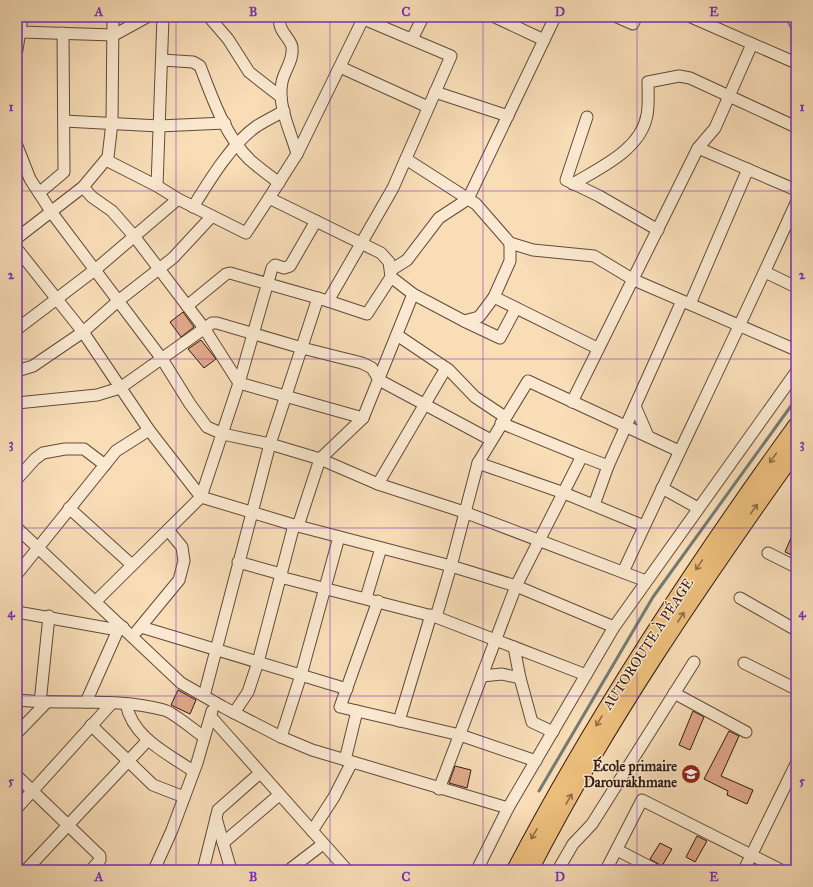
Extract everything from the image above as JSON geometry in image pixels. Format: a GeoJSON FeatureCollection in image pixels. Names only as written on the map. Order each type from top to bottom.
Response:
{"type":"FeatureCollection","features":[{"type":"Feature","properties":{"kind":"highway","name":"AUTOROUTE À PÉAGE"},"geometry":{"type":"LineString","coordinates":[[515,870],[585,746],[635,663],[718,536],[796,426]]}},
{"type":"Feature","properties":{"kind":"highway"},"geometry":{"type":"LineString","coordinates":[[530,870],[628,699],[730,542],[796,450]]}},
{"type":"Feature","properties":{"kind":"street"},"geometry":{"type":"LineString","coordinates":[[17,50],[22,17]]}},
{"type":"Feature","properties":{"kind":"street"},"geometry":{"type":"LineString","coordinates":[[17,238],[52,213],[83,187],[106,160],[109,154],[112,122],[113,17]]}},
{"type":"Feature","properties":{"kind":"street"},"geometry":{"type":"LineString","coordinates":[[20,32],[114,35],[148,17]]}},
{"type":"Feature","properties":{"kind":"street"},"geometry":{"type":"LineString","coordinates":[[157,186],[163,17]]}},
{"type":"Feature","properties":{"kind":"street"},"geometry":{"type":"LineString","coordinates":[[209,17],[228,39],[249,72],[281,96]]}},
{"type":"Feature","properties":{"kind":"street"},"geometry":{"type":"LineString","coordinates":[[280,17],[279,22],[284,36],[292,46],[291,59],[282,82],[281,96],[297,154]]}},
{"type":"Feature","properties":{"kind":"street"},"geometry":{"type":"LineString","coordinates":[[412,39],[423,17]]}},
{"type":"Feature","properties":{"kind":"street"},"geometry":{"type":"LineString","coordinates":[[495,17],[544,40]]}},
{"type":"Feature","properties":{"kind":"street"},"geometry":{"type":"LineString","coordinates":[[187,306],[226,274],[235,274],[267,285],[367,314],[391,274],[407,260],[439,218],[468,199],[555,17]]}},
{"type":"Feature","properties":{"kind":"street"},"geometry":{"type":"LineString","coordinates":[[617,17],[633,24],[636,17]]}},
{"type":"Feature","properties":{"kind":"street"},"geometry":{"type":"LineString","coordinates":[[691,17],[796,63]]}},
{"type":"Feature","properties":{"kind":"street"},"geometry":{"type":"LineString","coordinates":[[792,17],[796,25]]}},
{"type":"Feature","properties":{"kind":"street"},"geometry":{"type":"LineString","coordinates":[[106,160],[157,186],[178,199],[246,233],[297,154],[340,68],[362,18],[451,56],[393,188],[361,243],[323,300],[302,348],[270,444],[216,649],[208,699],[211,717],[197,763],[154,870]]}},
{"type":"Feature","properties":{"kind":"street"},"geometry":{"type":"LineString","coordinates":[[40,193],[64,172],[64,34]]}},
{"type":"Feature","properties":{"kind":"street"},"geometry":{"type":"LineString","coordinates":[[572,402],[597,348],[634,280],[698,148],[715,128],[752,44]]}},
{"type":"Feature","properties":{"kind":"street"},"geometry":{"type":"LineString","coordinates":[[162,60],[193,62],[200,66],[225,123],[237,145],[250,160],[279,183]]}},
{"type":"Feature","properties":{"kind":"street"},"geometry":{"type":"LineString","coordinates":[[340,68],[428,107]]}},
{"type":"Feature","properties":{"kind":"street"},"geometry":{"type":"LineString","coordinates":[[572,184],[614,158],[633,143],[643,129],[648,115],[648,82],[679,76],[690,78],[796,127]]}},
{"type":"Feature","properties":{"kind":"street"},"geometry":{"type":"LineString","coordinates":[[435,92],[508,116]]}},
{"type":"Feature","properties":{"kind":"street"},"geometry":{"type":"LineString","coordinates":[[193,206],[215,172],[237,145],[256,127],[284,111]]}},
{"type":"Feature","properties":{"kind":"street"},"geometry":{"type":"LineString","coordinates":[[587,117],[566,180],[599,196],[658,230]]}},
{"type":"Feature","properties":{"kind":"street"},"geometry":{"type":"LineString","coordinates":[[64,121],[112,122],[159,126],[225,123]]}},
{"type":"Feature","properties":{"kind":"street"},"geometry":{"type":"LineString","coordinates":[[17,146],[30,179],[52,213],[96,269],[162,359],[190,404],[207,427],[222,434],[270,444],[320,459],[378,484],[464,512],[646,581]]}},
{"type":"Feature","properties":{"kind":"street"},"geometry":{"type":"LineString","coordinates":[[698,148],[796,190]]}},
{"type":"Feature","properties":{"kind":"street"},"geometry":{"type":"LineString","coordinates":[[406,159],[476,204],[510,242],[533,250],[594,256],[634,280],[796,350]]}},
{"type":"Feature","properties":{"kind":"street"},"geometry":{"type":"LineString","coordinates":[[594,505],[608,466],[626,425],[686,302],[748,169]]}},
{"type":"Feature","properties":{"kind":"street"},"geometry":{"type":"LineString","coordinates":[[83,187],[92,197],[112,211],[134,236],[204,328],[239,383],[286,395],[363,418]]}},
{"type":"Feature","properties":{"kind":"street"},"geometry":{"type":"LineString","coordinates":[[269,198],[381,253],[389,262],[391,274],[413,294],[500,338],[516,308]]}},
{"type":"Feature","properties":{"kind":"street"},"geometry":{"type":"LineString","coordinates":[[17,329],[96,269],[178,199]]}},
{"type":"Feature","properties":{"kind":"street"},"geometry":{"type":"LineString","coordinates":[[623,572],[679,451],[740,326],[796,203]]}},
{"type":"Feature","properties":{"kind":"street"},"geometry":{"type":"LineString","coordinates":[[17,371],[33,366],[83,332],[118,301],[173,258],[212,216]]}},
{"type":"Feature","properties":{"kind":"street"},"geometry":{"type":"LineString","coordinates":[[96,601],[201,497],[239,383],[272,268],[275,265],[284,268],[290,266],[316,221]]}},
{"type":"Feature","properties":{"kind":"street"},"geometry":{"type":"LineString","coordinates":[[464,321],[478,317],[494,297],[510,261],[510,242]]}},
{"type":"Feature","properties":{"kind":"street"},"geometry":{"type":"LineString","coordinates":[[17,250],[58,299],[83,332],[149,430],[201,497],[296,526],[451,566],[516,586],[614,627]]}},
{"type":"Feature","properties":{"kind":"street"},"geometry":{"type":"LineString","coordinates":[[765,272],[796,286]]}},
{"type":"Feature","properties":{"kind":"street"},"geometry":{"type":"LineString","coordinates":[[234,713],[248,692],[258,662],[281,575],[296,526],[320,459],[363,418],[413,294]]}},
{"type":"Feature","properties":{"kind":"street"},"geometry":{"type":"LineString","coordinates":[[494,297],[597,348]]}},
{"type":"Feature","properties":{"kind":"street"},"geometry":{"type":"LineString","coordinates":[[17,403],[97,395],[120,388],[204,328],[217,322],[302,348],[362,362],[372,368],[379,380],[492,440]]}},
{"type":"Feature","properties":{"kind":"street"},"geometry":{"type":"LineString","coordinates":[[397,335],[446,368],[475,397],[503,420],[582,456],[608,466]]}},
{"type":"Feature","properties":{"kind":"street"},"geometry":{"type":"LineString","coordinates":[[378,484],[446,368]]}},
{"type":"Feature","properties":{"kind":"street"},"geometry":{"type":"LineString","coordinates":[[477,870],[508,808],[614,627],[796,372]]}},
{"type":"Feature","properties":{"kind":"street"},"geometry":{"type":"LineString","coordinates":[[399,721],[451,566],[478,463],[528,380],[679,451]]}},
{"type":"Feature","properties":{"kind":"street"},"geometry":{"type":"LineString","coordinates":[[635,406],[648,436]]}},
{"type":"Feature","properties":{"kind":"street"},"geometry":{"type":"LineString","coordinates":[[17,573],[116,451],[149,430]]}},
{"type":"Feature","properties":{"kind":"street"},"geometry":{"type":"LineString","coordinates":[[17,480],[35,459],[43,453],[66,449],[84,449],[105,465]]}},
{"type":"Feature","properties":{"kind":"street"},"geometry":{"type":"LineString","coordinates":[[439,788],[516,586],[538,540],[564,493],[582,456]]}},
{"type":"Feature","properties":{"kind":"street"},"geometry":{"type":"LineString","coordinates":[[478,463],[564,493],[644,526]]}},
{"type":"Feature","properties":{"kind":"street"},"geometry":{"type":"LineString","coordinates":[[662,488],[698,508]]}},
{"type":"Feature","properties":{"kind":"street"},"geometry":{"type":"LineString","coordinates":[[69,508],[132,565]]}},
{"type":"Feature","properties":{"kind":"street"},"geometry":{"type":"LineString","coordinates":[[17,528],[96,601],[120,628],[132,636],[181,683],[208,699],[281,737],[312,750],[508,808]]}},
{"type":"Feature","properties":{"kind":"street"},"geometry":{"type":"LineString","coordinates":[[132,636],[179,580],[184,561],[182,546],[168,530]]}},
{"type":"Feature","properties":{"kind":"street"},"geometry":{"type":"LineString","coordinates":[[281,737],[301,675],[339,537]]}},
{"type":"Feature","properties":{"kind":"street"},"geometry":{"type":"LineString","coordinates":[[366,598],[381,548]]}},
{"type":"Feature","properties":{"kind":"street"},"geometry":{"type":"LineString","coordinates":[[768,553],[796,567]]}},
{"type":"Feature","properties":{"kind":"street"},"geometry":{"type":"LineString","coordinates":[[238,562],[325,588],[433,616],[586,674]]}},
{"type":"Feature","properties":{"kind":"street"},"geometry":{"type":"LineString","coordinates":[[740,598],[796,630]]}},
{"type":"Feature","properties":{"kind":"street"},"geometry":{"type":"LineString","coordinates":[[378,601],[340,707],[460,735],[536,761]]}},
{"type":"Feature","properties":{"kind":"street"},"geometry":{"type":"LineString","coordinates":[[17,612],[120,628]]}},
{"type":"Feature","properties":{"kind":"street"},"geometry":{"type":"LineString","coordinates":[[17,734],[43,703],[49,616]]}},
{"type":"Feature","properties":{"kind":"street"},"geometry":{"type":"LineString","coordinates":[[141,627],[347,689]]}},
{"type":"Feature","properties":{"kind":"street"},"geometry":{"type":"LineString","coordinates":[[86,702],[120,628]]}},
{"type":"Feature","properties":{"kind":"street"},"geometry":{"type":"LineString","coordinates":[[514,647],[520,678],[532,722],[553,732]]}},
{"type":"Feature","properties":{"kind":"street"},"geometry":{"type":"LineString","coordinates":[[558,870],[572,844],[592,824],[694,662]]}},
{"type":"Feature","properties":{"kind":"street"},"geometry":{"type":"LineString","coordinates":[[744,663],[796,690]]}},
{"type":"Feature","properties":{"kind":"street"},"geometry":{"type":"LineString","coordinates":[[482,676],[502,674],[520,678]]}},
{"type":"Feature","properties":{"kind":"street"},"geometry":{"type":"LineString","coordinates":[[674,694],[746,732]]}},
{"type":"Feature","properties":{"kind":"street"},"geometry":{"type":"LineString","coordinates":[[17,700],[43,703],[112,703],[165,710],[204,737]]}},
{"type":"Feature","properties":{"kind":"street"},"geometry":{"type":"LineString","coordinates":[[17,808],[112,703]]}},
{"type":"Feature","properties":{"kind":"street"},"geometry":{"type":"LineString","coordinates":[[126,704],[129,718],[136,729],[148,740],[193,771]]}},
{"type":"Feature","properties":{"kind":"street"},"geometry":{"type":"LineString","coordinates":[[312,831],[334,797],[349,761],[357,711]]}},
{"type":"Feature","properties":{"kind":"street"},"geometry":{"type":"LineString","coordinates":[[211,717],[347,870]]}},
{"type":"Feature","properties":{"kind":"street"},"geometry":{"type":"LineString","coordinates":[[91,725],[153,785],[184,797]]}},
{"type":"Feature","properties":{"kind":"street"},"geometry":{"type":"LineString","coordinates":[[29,869],[68,824],[148,740]]}},
{"type":"Feature","properties":{"kind":"street"},"geometry":{"type":"LineString","coordinates":[[744,870],[796,764]]}},
{"type":"Feature","properties":{"kind":"street"},"geometry":{"type":"LineString","coordinates":[[203,870],[218,810],[260,773]]}},
{"type":"Feature","properties":{"kind":"street"},"geometry":{"type":"LineString","coordinates":[[17,776],[100,856],[100,860],[91,870]]}},
{"type":"Feature","properties":{"kind":"street"},"geometry":{"type":"LineString","coordinates":[[223,843],[279,795]]}},
{"type":"Feature","properties":{"kind":"street"},"geometry":{"type":"LineString","coordinates":[[606,870],[642,800],[780,870]]}},
{"type":"Feature","properties":{"kind":"street"},"geometry":{"type":"LineString","coordinates":[[216,818],[231,870]]}},
{"type":"Feature","properties":{"kind":"street"},"geometry":{"type":"LineString","coordinates":[[289,870],[323,844]]}},
{"type":"Feature","properties":{"kind":"street"},"geometry":{"type":"LineString","coordinates":[[617,850],[656,870]]}},
{"type":"Feature","properties":{"kind":"building"},"geometry":{"type":"Polygon","coordinates":[[[183,312],[194,327],[181,337],[170,322],[183,312]]]}},
{"type":"Feature","properties":{"kind":"building"},"geometry":{"type":"Polygon","coordinates":[[[201,340],[216,359],[204,368],[188,349],[201,340]]]}},
{"type":"Feature","properties":{"kind":"building"},"geometry":{"type":"Polygon","coordinates":[[[796,526],[796,557],[785,552],[796,526]]]}},
{"type":"Feature","properties":{"kind":"building"},"geometry":{"type":"Polygon","coordinates":[[[178,690],[196,700],[190,714],[171,705],[178,690]]]}},
{"type":"Feature","properties":{"kind":"building"},"geometry":{"type":"Polygon","coordinates":[[[693,711],[704,717],[690,750],[679,745],[693,711]]]}},
{"type":"Feature","properties":{"kind":"building"},"geometry":{"type":"Polygon","coordinates":[[[729,731],[739,736],[721,776],[753,790],[747,804],[727,795],[728,791],[704,779],[729,731]]]}},
{"type":"Feature","properties":{"kind":"building"},"geometry":{"type":"Polygon","coordinates":[[[455,766],[471,770],[467,788],[449,783],[455,766]]]}},
{"type":"Feature","properties":{"kind":"building"},"geometry":{"type":"Polygon","coordinates":[[[697,836],[707,841],[695,862],[686,857],[697,836]]]}},
{"type":"Feature","properties":{"kind":"building"},"geometry":{"type":"Polygon","coordinates":[[[660,843],[672,849],[662,866],[650,859],[660,843]]]}},
{"type":"Feature","properties":{"kind":"waterway"},"geometry":{"type":"LineString","coordinates":[[539,791],[653,597],[796,399]]}},
{"type":"Feature","properties":{"kind":"place","name":"École primaire Darourakhmane"},"geometry":{"type":"Point","coordinates":[691,774]}}]}
